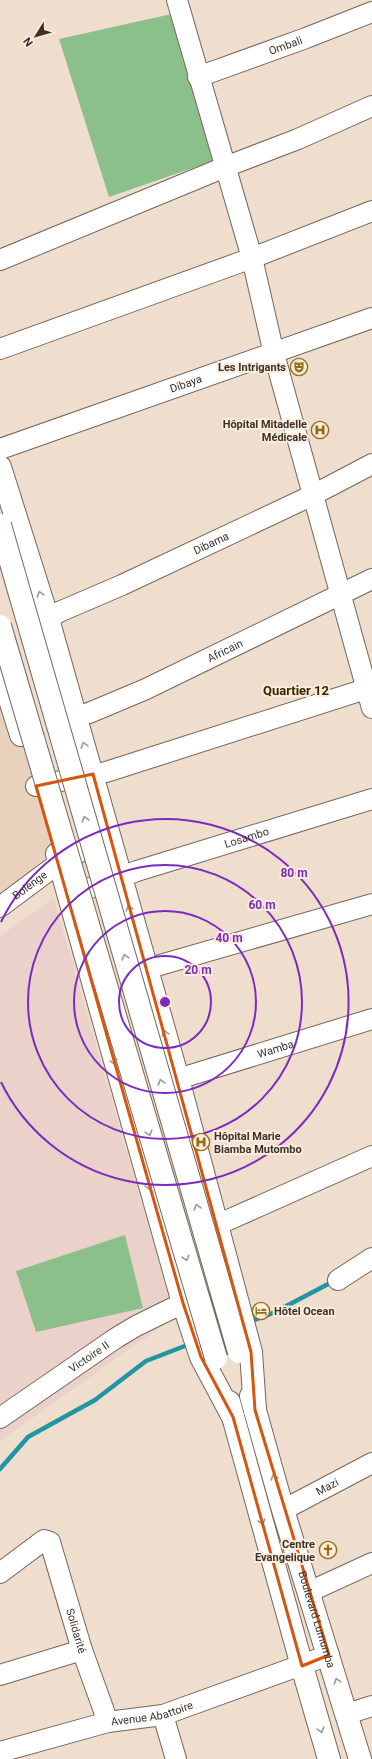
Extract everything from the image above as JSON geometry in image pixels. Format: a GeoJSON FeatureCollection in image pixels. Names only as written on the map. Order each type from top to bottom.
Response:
{"type":"FeatureCollection","features":[{"type":"Feature","properties":{"kind":"highway"},"geometry":{"type":"LineString","coordinates":[[0,467],[48,619],[178,1079],[241,1314],[243,1344]]}},
{"type":"Feature","properties":{"kind":"highway"},"geometry":{"type":"LineString","coordinates":[[0,525],[243,1344]]}},
{"type":"Feature","properties":{"kind":"highway"},"geometry":{"type":"LineString","coordinates":[[0,626],[208,1357],[233,1417],[302,1666],[330,1759]]}},
{"type":"Feature","properties":{"kind":"highway"},"geometry":{"type":"LineString","coordinates":[[0,668],[59,863],[183,1303],[192,1331],[208,1357]]}},
{"type":"Feature","properties":{"kind":"highway","name":"Boulevard Lumumba"},"geometry":{"type":"LineString","coordinates":[[243,1344],[255,1410],[283,1510],[310,1592],[360,1759]]}},
{"type":"Feature","properties":{"kind":"street"},"geometry":{"type":"LineString","coordinates":[[176,0],[252,258],[274,354],[340,595],[369,688],[372,708]]}},
{"type":"Feature","properties":{"kind":"street","name":"Ombali"},"geometry":{"type":"LineString","coordinates":[[198,77],[306,38],[372,12]]}},
{"type":"Feature","properties":{"kind":"street"},"geometry":{"type":"LineString","coordinates":[[0,260],[225,167],[298,139],[372,106]]}},
{"type":"Feature","properties":{"kind":"street"},"geometry":{"type":"LineString","coordinates":[[0,349],[252,258],[372,210]]}},
{"type":"Feature","properties":{"kind":"street","name":"Dibaya"},"geometry":{"type":"LineString","coordinates":[[0,449],[10,444],[274,354],[372,318]]}},
{"type":"Feature","properties":{"kind":"street","name":"Dibama"},"geometry":{"type":"LineString","coordinates":[[48,619],[59,612],[122,585],[313,495],[372,464]]}},
{"type":"Feature","properties":{"kind":"street","name":"Africain"},"geometry":{"type":"LineString","coordinates":[[76,716],[89,713],[146,689],[372,579]]}},
{"type":"Feature","properties":{"kind":"street"},"geometry":{"type":"LineString","coordinates":[[36,786],[106,772],[369,688]]}},
{"type":"Feature","properties":{"kind":"street","name":"Losambo"},"geometry":{"type":"LineString","coordinates":[[68,896],[137,871],[372,799]]}},
{"type":"Feature","properties":{"kind":"street","name":"Bolenge"},"geometry":{"type":"LineString","coordinates":[[0,906],[59,863],[84,850],[108,834]]}},
{"type":"Feature","properties":{"kind":"street"},"geometry":{"type":"LineString","coordinates":[[146,969],[372,904]]}},
{"type":"Feature","properties":{"kind":"street","name":"Wamba"},"geometry":{"type":"LineString","coordinates":[[178,1079],[372,1019]]}},
{"type":"Feature","properties":{"kind":"street"},"geometry":{"type":"LineString","coordinates":[[216,1225],[372,1156]]}},
{"type":"Feature","properties":{"kind":"street"},"geometry":{"type":"LineString","coordinates":[[338,1280],[372,1258]]}},
{"type":"Feature","properties":{"kind":"street","name":"Victoire II"},"geometry":{"type":"LineString","coordinates":[[0,1418],[116,1338],[136,1326],[183,1303]]}},
{"type":"Feature","properties":{"kind":"street","name":"Mazi"},"geometry":{"type":"LineString","coordinates":[[283,1510],[372,1463]]}},
{"type":"Feature","properties":{"kind":"street","name":"Solidarité"},"geometry":{"type":"LineString","coordinates":[[0,1573],[44,1540],[48,1540],[50,1542],[82,1650],[108,1722]]}},
{"type":"Feature","properties":{"kind":"street"},"geometry":{"type":"LineString","coordinates":[[310,1592],[372,1563]]}},
{"type":"Feature","properties":{"kind":"street"},"geometry":{"type":"LineString","coordinates":[[0,1675],[82,1650]]}},
{"type":"Feature","properties":{"kind":"street","name":"Avenue Abattoire"},"geometry":{"type":"LineString","coordinates":[[0,1752],[108,1722],[163,1715],[329,1656]]}},
{"type":"Feature","properties":{"kind":"street"},"geometry":{"type":"LineString","coordinates":[[347,1714],[372,1706]]}},
{"type":"Feature","properties":{"kind":"street"},"geometry":{"type":"LineString","coordinates":[[163,1715],[176,1759]]}},
{"type":"Feature","properties":{"kind":"highlighted area"},"geometry":{"type":"Polygon","coordinates":[[[93,774],[251,1352],[255,1410],[329,1655],[302,1666],[233,1417],[201,1357],[183,1303],[36,786],[93,774]]]}},
{"type":"Feature","properties":{"kind":"shaded area"},"geometry":{"type":"Polygon","coordinates":[[[0,656],[56,855],[0,895],[0,656]]]}},
{"type":"Feature","properties":{"kind":"shaded area"},"geometry":{"type":"Polygon","coordinates":[[[54,899],[174,1317],[0,1441],[0,936],[54,899]]]}},
{"type":"Feature","properties":{"kind":"green space"},"geometry":{"type":"Polygon","coordinates":[[[176,13],[216,160],[109,197],[59,39],[176,13]]]}},
{"type":"Feature","properties":{"kind":"green space"},"geometry":{"type":"Polygon","coordinates":[[[125,1235],[143,1308],[36,1332],[16,1271],[125,1235]]]}},
{"type":"Feature","properties":{"kind":"waterway"},"geometry":{"type":"LineString","coordinates":[[249,1322],[273,1313],[332,1282]]}},
{"type":"Feature","properties":{"kind":"waterway"},"geometry":{"type":"LineString","coordinates":[[0,1469],[28,1437],[95,1400],[146,1361],[190,1344]]}},
{"type":"Feature","properties":{"kind":"place","name":"Les Intrigants"},"geometry":{"type":"Point","coordinates":[299,367]}},
{"type":"Feature","properties":{"kind":"place","name":"Hôpital Mitadelle Médicale"},"geometry":{"type":"Point","coordinates":[320,430]}},
{"type":"Feature","properties":{"kind":"place","name":"Hôpital Marie Biamba Mutombo"},"geometry":{"type":"Point","coordinates":[201,1142]}},
{"type":"Feature","properties":{"kind":"place","name":"Hôtel Ocean"},"geometry":{"type":"Point","coordinates":[261,1311]}},
{"type":"Feature","properties":{"kind":"place","name":"Centre Evangelique"},"geometry":{"type":"Point","coordinates":[328,1550]}},
{"type":"Feature","properties":{"kind":"district","name":"Quartier 12"},"geometry":{"type":"Point","coordinates":[296,690]}}]}
